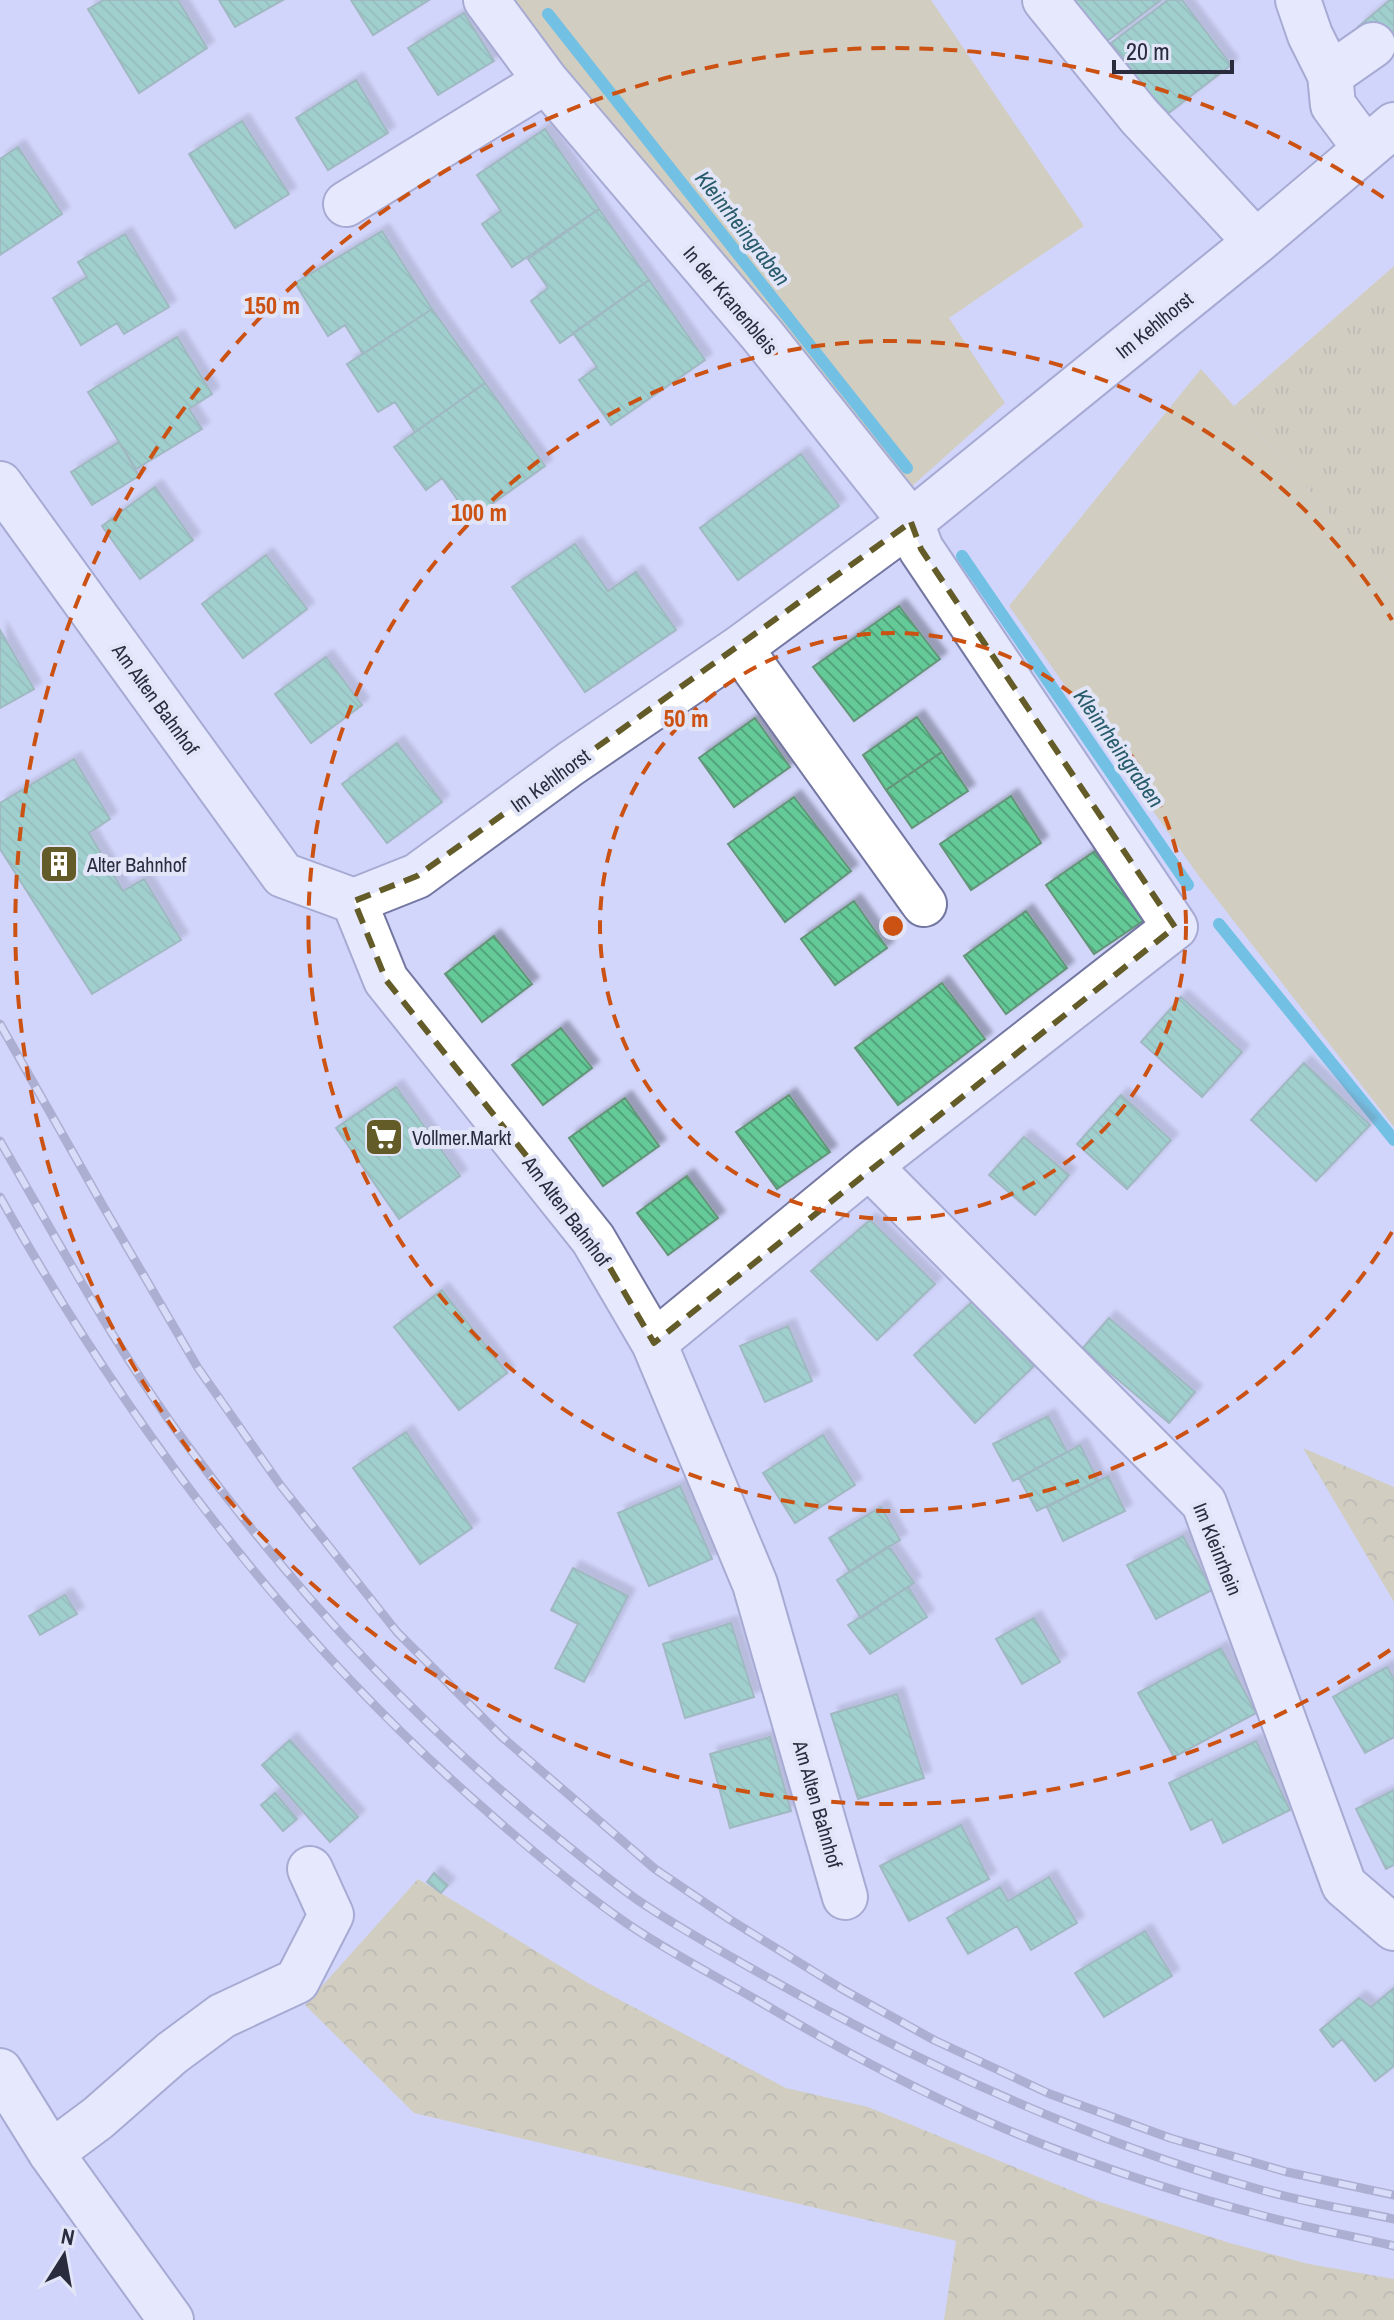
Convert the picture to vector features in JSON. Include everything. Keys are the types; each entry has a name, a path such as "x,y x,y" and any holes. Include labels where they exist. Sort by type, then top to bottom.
{"street":[{"name":"In der Kranenbleis","path":"486,0 546,81 762,335 911,522"},
{"path":"1045,0 1139,116 1256,242"},
{"path":"1298,0 1310,35 1330,75 1333,105 1380,136"},
{"path":"1330,75 1373,45"},
{"path":"346,204 546,81"},
{"name":"Im Kehlhorst","path":"354,901 417,876 570,764 740,648 911,522 1256,242 1380,136"},
{"name":"Am Alten Bahnhof","path":"0,484 283,875 354,901 386,980 593,1239 654,1343 755,1584 845,1897"},
{"path":"654,1343 869,1166 1175,927 921,549 911,522"},
{"path":"740,648 924,904"},
{"name":"Im Kleinrhein","path":"869,1166 1204,1503 1344,1885 1394,1928"},
{"path":"51,2153 222,2016 297,1981 331,1915 310,1869"},
{"path":"0,2071 51,2153 171,2320"}],"highlighted area":[{"path":"911,522 921,549 1175,927 654,1343 593,1239 386,980 354,901 417,876"}],"green space":[{"path":"508,0 931,0 1084,226 949,318 1005,403 901,496"},
{"path":"1394,266 1394,586 1234,406"},
{"path":"1201,369 1394,586 1394,1127 1198,875 1009,606"},
{"path":"1303,1448 1394,1487 1394,1602"},
{"path":"418,1879 588,1983 786,2088 868,2107 1097,2201 1230,2243 1309,2264 1394,2279 1394,2320 944,2320 956,2241 414,2113 305,2005"}],"building":[{"path":"104,0 178,0 207,48 139,93 88,9"},
{"path":"219,0 283,0 235,27"},
{"path":"351,0 429,0 373,35"},
{"path":"1062,0 1161,0 1099,47"},
{"path":"1168,0 1182,0 1231,65 1166,115 1111,43"},
{"path":"1390,0 1394,0 1394,54 1386,61 1358,27"},
{"path":"464,13 494,61 438,95 408,48"},
{"path":"356,80 388,133 328,170 296,118"},
{"path":"242,121 289,194 235,228 189,154"},
{"path":"545,129 599,209 512,267 482,224 501,211 477,175"},
{"path":"18,147 62,214 0,255 0,159"},
{"path":"599,209 649,280 560,343 531,301 548,288 528,259"},
{"path":"382,231 432,309 363,354 345,325 328,336 295,283"},
{"path":"125,234 169,307 124,334 117,323 81,345 53,298 87,277 78,262"},
{"path":"649,280 705,360 611,425 579,380 597,367 573,333"},
{"path":"432,309 485,383 415,432 395,402 378,412 347,364"},
{"path":"177,337 212,394 189,409 202,429 136,469 88,392"},
{"path":"485,383 545,466 471,519 442,478 426,490 394,447"},
{"path":"119,442 139,476 92,505 71,472"},
{"path":"801,454 839,506 738,580 700,528"},
{"path":"155,487 193,540 140,579 102,526"},
{"path":"575,544 608,591 636,572 676,630 585,692 512,587"},
{"path":"266,555 307,609 243,658 202,604"},
{"path":"899,606 940,659 854,721 813,667"},
{"path":"0,630 34,689 0,708"},
{"path":"326,657 362,705 311,743 275,694"},
{"path":"917,717 942,752 886,790 863,755"},
{"path":"755,718 790,767 734,807 699,758"},
{"path":"397,743 442,802 387,843 342,784"},
{"path":"942,752 968,791 912,828 886,790"},
{"name":"Alter Bahnhof","path":"74,759 110,819 89,833 123,891 144,879 181,940 92,994 0,849 0,803"},
{"path":"1011,796 1041,843 971,890 940,844"},
{"path":"794,797 851,871 785,922 728,844"},
{"path":"1095,851 1143,921 1094,954 1046,885"},
{"path":"854,901 887,948 835,985 801,939"},
{"path":"1026,911 1067,968 1006,1014 964,956"},
{"path":"494,936 532,984 482,1022 445,974"},
{"path":"942,983 985,1039 898,1105 855,1048"},
{"path":"1181,997 1242,1052 1202,1097 1141,1042"},
{"path":"561,1028 592,1068 543,1105 512,1065"},
{"path":"1304,1063 1370,1125 1316,1181 1251,1120"},
{"path":"396,1087 460,1176 399,1219 336,1128"},
{"path":"789,1095 830,1152 777,1189 736,1132"},
{"path":"1121,1095 1171,1140 1127,1189 1077,1144"},
{"path":"625,1098 659,1146 603,1186 569,1138"},
{"path":"1024,1137 1069,1175 1035,1215 989,1175"},
{"path":"687,1176 718,1218 668,1255 637,1213"},
{"path":"870,1220 935,1284 877,1340 811,1271"},
{"path":"442,1290 507,1373 459,1410 394,1327"},
{"path":"972,1302 1034,1366 975,1423 914,1355"},
{"path":"1109,1318 1195,1392 1169,1423 1082,1349"},
{"path":"788,1326 812,1381 765,1402 740,1346"},
{"path":"1048,1416 1067,1452 1013,1481 993,1444"},
{"path":"406,1432 472,1528 420,1564 353,1468"},
{"path":"823,1435 855,1485 795,1523 763,1473"},
{"path":"1080,1445 1098,1481 1037,1511 1019,1478"},
{"path":"1108,1476 1125,1511 1063,1541 1047,1507"},
{"path":"680,1486 712,1559 649,1586 618,1513"},
{"path":"881,1507 900,1540 850,1572 829,1538"},
{"path":"1183,1536 1212,1590 1156,1619 1127,1565"},
{"path":"889,1546 914,1583 861,1618 837,1580"},
{"path":"573,1568 628,1596 584,1682 555,1668 578,1624 551,1610"},
{"path":"908,1587 927,1617 870,1654 848,1625"},
{"path":"65,1595 77,1614 40,1635 29,1616"},
{"path":"1034,1618 1060,1662 1022,1684 996,1639"},
{"path":"731,1623 754,1697 685,1718 663,1644"},
{"path":"1221,1648 1256,1713 1174,1757 1138,1693"},
{"path":"1387,1667 1394,1679 1394,1737 1365,1753 1333,1697"},
{"path":"897,1694 924,1778 858,1799 831,1714"},
{"path":"770,1737 791,1811 730,1828 710,1754"},
{"path":"290,1740 358,1817 330,1842 262,1765"},
{"path":"1256,1741 1290,1810 1223,1843 1212,1819 1191,1830 1169,1783"},
{"path":"1394,1790 1394,1865 1386,1869 1356,1809"},
{"path":"275,1793 297,1819 283,1831 261,1805"},
{"path":"961,1825 989,1879 909,1921 880,1866"},
{"path":"434,1873 448,1885 441,1893 427,1882"},
{"path":"1049,1877 1077,1923 1031,1950 1017,1926 968,1954 947,1918 1000,1887 1008,1901"},
{"path":"1145,1931 1172,1976 1104,2017 1075,1973"},
{"path":"1394,1988 1394,2066 1375,2081 1342,2039 1333,2047 1320,2030 1359,1998 1371,2007"}],"waterway":[{"name":"Kleinrheingraben","path":"548,14 907,468"},
{"name":"Kleinrheingraben","path":"962,556 1188,885"},
{"name":"Kleinrheingraben","path":"1219,924 1394,1140"}],"railway":[{"path":"0,1024 198,1368 281,1486 397,1632 502,1737 655,1869 842,1989 934,2040 1050,2094 1170,2138 1287,2172 1394,2195"},
{"path":"0,1141 133,1366 182,1438 266,1547 357,1650 454,1748 612,1881 692,1934 829,2012 946,2070 1066,2123 1188,2168 1251,2187 1394,2219"},
{"path":"0,1197 49,1282 156,1444 276,1597 409,1740 498,1821 585,1893 656,1942 798,2024 909,2084 985,2120 1063,2152 1181,2192 1270,2218 1394,2246"}],"place":[{"name":"Alter Bahnhof","path":"59,864"},
{"name":"Vollmer.Markt","path":"384,1137"}]}
